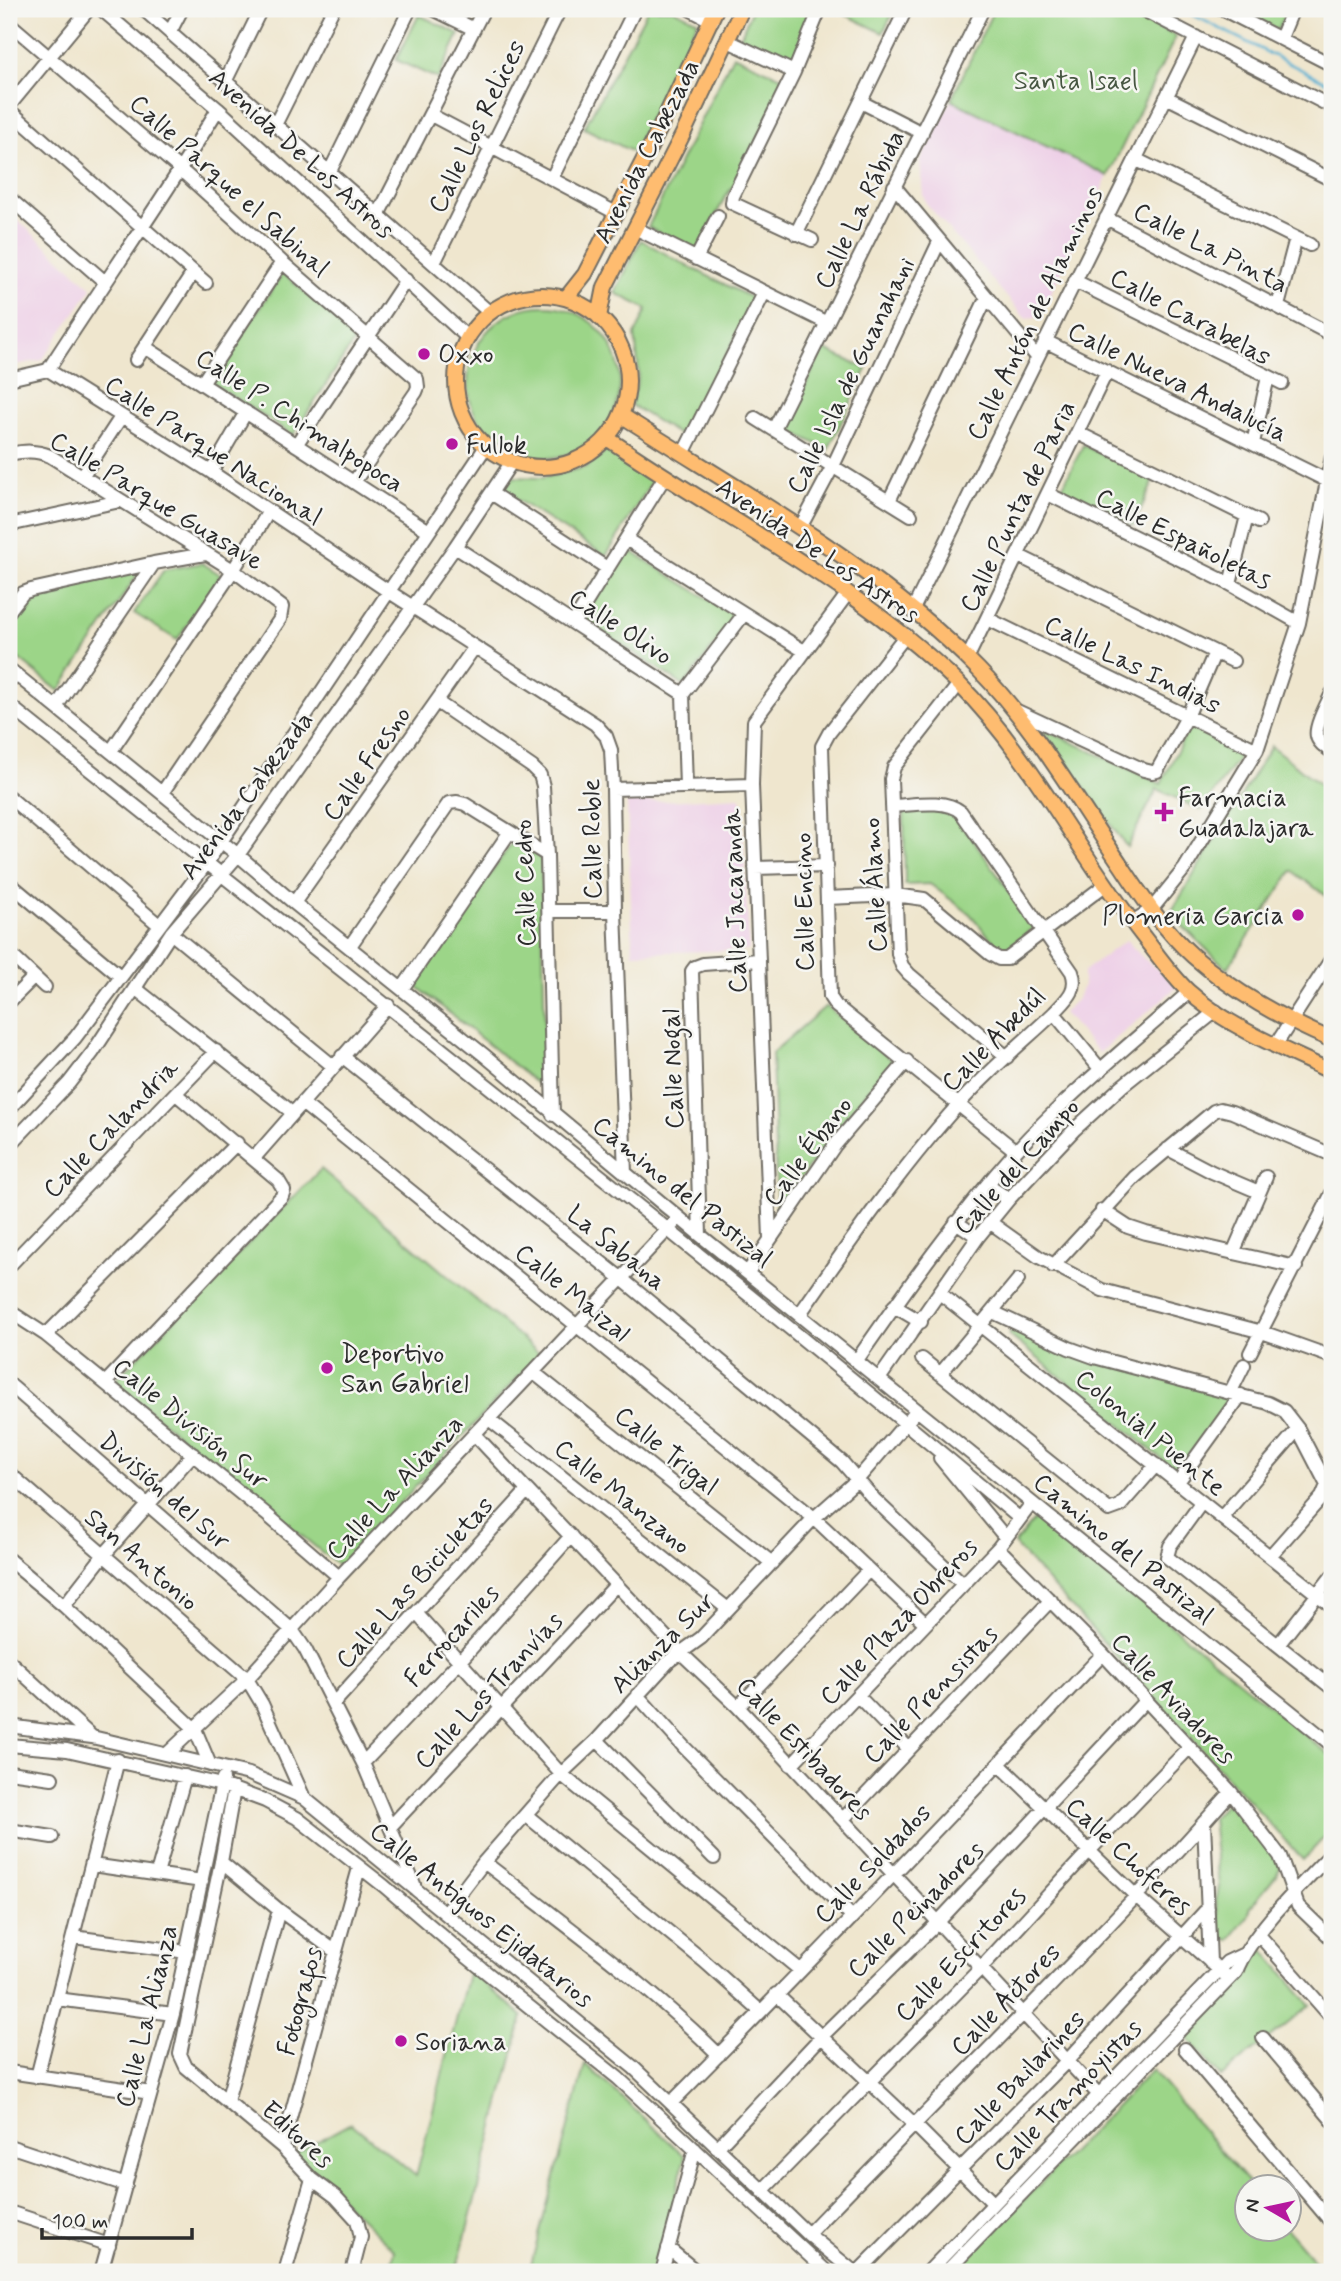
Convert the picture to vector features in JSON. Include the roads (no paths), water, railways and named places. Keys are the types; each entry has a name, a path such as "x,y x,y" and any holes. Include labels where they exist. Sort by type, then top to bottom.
{"main road":[{"name":"Avenida Cabezada","path":"599,317 603,290 742,9"},
{"name":"Avenida Cabezada","path":"566,298 585,274 714,15"},
{"path":"526,296 566,298 599,317 616,337 626,362 628,388 621,415 607,438 587,455 563,466 537,468 511,463 485,448 467,426 457,398 456,367 467,337 489,312 526,296"},
{"name":"Avenida De Los Astros","path":"621,415 863,569 913,609 967,659 1014,709 1151,910 1191,955 1248,999 1289,1022 1332,1040"},
{"name":"Avenida De Los Astros","path":"607,438 664,478 848,593 906,635 959,684 992,720 1027,767 1105,885 1189,992 1275,1046 1332,1072"},
{"path":"874,611 888,588"}],"street":[{"path":"89,9 9,108 206,283"},
{"name":"Avenida De Los Astros","path":"102,9 218,109 467,337"},
{"name":"Avenida De Los Astros","path":"144,9 276,122 489,312"},
{"path":"170,32 182,9"},
{"path":"226,80 261,9"},
{"path":"276,122 333,9"},
{"path":"330,171 410,9"},
{"path":"433,9 474,29"},
{"path":"378,215 484,9"},
{"name":"Calle Los Relices","path":"434,263 560,9"},
{"path":"552,178 635,9"},
{"path":"689,9 714,15"},
{"path":"812,240 733,203 733,196 794,72 820,9"},
{"path":"796,234 906,9"},
{"name":"Calle La Rábida","path":"774,429 984,9"},
{"path":"1141,9 1332,107"},
{"path":"1223,9 1332,65"},
{"path":"1281,38 1293,9"},
{"name":"Calle Parque el Sabinal","path":"9,23 181,170 415,378 418,384 416,392 354,482"},
{"name":"Calle Antón de Alaminos","path":"913,609 1196,37"},
{"path":"728,41 794,72"},
{"path":"1166,97 1332,180"},
{"path":"861,102 922,133"},
{"path":"9,379 48,370 143,229 218,109"},
{"path":"431,116 616,213"},
{"path":"1135,159 1310,245"},
{"name":"Calle Nueva Andalucía","path":"894,186 1037,357"},
{"path":"9,198 105,282"},
{"path":"696,259 718,216"},
{"name":"Calle La Pinta","path":"1106,218 1332,335"},
{"path":"635,228 827,323"},
{"path":"1278,306 1296,239"},
{"name":"Calle Isla de Guanahani","path":"800,528 833,466 939,242"},
{"path":"202,383 282,262"},
{"path":"136,360 193,273"},
{"path":"296,444 406,279"},
{"name":"Calle Carabelas","path":"1075,281 1268,377 1252,443"},
{"path":"682,454 764,293"},
{"path":"889,501 986,299"},
{"name":"Calle Nueva Andalucía","path":"1045,341 1328,481"},
{"name":"Calle P. Chimalpopoca","path":"145,347 429,531"},
{"name":"Calle Parque Nacional","path":"48,370 211,472 412,607"},
{"name":"Calle Punta de Paria","path":"967,659 1107,371"},
{"path":"1268,377 1282,383"},
{"path":"211,472 246,412"},
{"path":"83,475 121,417"},
{"path":"755,418 911,515"},
{"path":"1078,432 1253,519 1230,584"},
{"name":"Avenida Cabezada","path":"9,1109 75,1038 222,842 485,448"},
{"name":"Calle Parque Guasave","path":"9,454 39,452 83,475 120,501 233,570 282,607 280,619 162,793"},
{"path":"1132,922 1151,910 1194,855 1257,750 1299,623 1332,456"},
{"name":"Avenida Cabezada","path":"9,1146 69,1083 171,933 238,855 511,463"},
{"path":"574,622 664,478"},
{"path":"491,492 607,568"},
{"name":"Calle Españoletas","path":"1048,494 1230,584 1299,623"},
{"path":"9,525 120,501"},
{"path":"111,751 233,570 269,511"},
{"path":"626,539 804,651"},
{"name":"Calle Olivo","path":"455,547 683,694 686,787"},
{"path":"9,611 23,593 31,590 154,562 205,554"},
{"path":"1019,556 1233,661"},
{"path":"56,707 154,562"},
{"name":"Calle Jacaranda","path":"770,1238 752,785 754,721 848,593"},
{"name":"Calle Roble","path":"412,607 595,724 606,736 611,750 613,789 625,1173"},
{"path":"683,694 744,614"},
{"name":"Calle Las Indias","path":"988,619 1257,750"},
{"name":"Calle Encino","path":"906,635 829,733 822,746 830,996 836,1006 1016,1151"},
{"name":"Calle Fresno","path":"294,903 474,648"},
{"path":"1014,709 1152,772 1161,766 1215,652"},
{"name":"Camino del Pastizal","path":"9,669 484,1055 700,1235 1332,1745"},
{"name":"Calle Álamo","path":"959,684 894,768 891,779 898,954 902,966 1007,1057"},
{"path":"1332,693 1317,728 1317,736 1332,752"},
{"name":"Calle Cedro","path":"437,702 540,775 547,855 553,1115"},
{"name":"Camino del Pastizal","path":"9,705 219,875 388,1005 668,1228 1019,1518"},
{"path":"264,778 283,790"},
{"path":"613,789 752,785"},
{"path":"9,797 159,925"},
{"path":"350,946 449,803 465,804 547,855"},
{"name":"Calle Abedúl","path":"799,1315 899,1176 959,1103 1054,1013 1073,991 1075,978 961,812 954,806 943,804 892,806"},
{"path":"402,989 509,833"},
{"path":"755,868 827,866"},
{"path":"9,883 120,976"},
{"path":"827,898 895,895 924,899 990,954 999,959 1007,959 1105,885"},
{"path":"549,911 615,911"},
{"name":"La Sabana","path":"171,933 622,1279 842,1462 874,1499 962,1584"},
{"path":"9,953 46,987"},
{"path":"1275,1046 1332,958"},
{"name":"Calle Nogal","path":"700,1235 692,971 703,964 759,960"},
{"path":"9,1002 34,976"},
{"name":"Calle Maizal","path":"135,988 216,1051 298,1108 577,1325 814,1518 925,1623"},
{"name":"Calle del Campo","path":"857,1360 956,1222 1016,1151 1048,1118 1189,992"},
{"path":"254,1158 388,1005"},
{"name":"Calle del Campo","path":"879,1378 941,1294 978,1237 1009,1199 1103,1103 1216,1011"},
{"path":"1054,1013 1101,1070"},
{"name":"Calle Calandria","path":"9,1266 216,1051"},
{"name":"Calle Ébano","path":"748,1272 835,1145 907,1061"},
{"path":"105,1383 282,1196 282,1185 254,1158 176,1094"},
{"path":"1053,1266 1102,1210 1214,1111 1225,1109 1332,1155"},
{"path":"46,1335 237,1143"},
{"path":"1168,1149 1259,1192"},
{"path":"1233,1253 1266,1177"},
{"path":"988,1185 1009,1199"},
{"path":"1178,1482 1236,1393 1247,1359 1332,1193"},
{"path":"1102,1210 1128,1227 1146,1233 1296,1267"},
{"name":"Calle La Alianza","path":"167,1754 247,1679 339,1577 679,1217"},
{"path":"956,1222 978,1237"},
{"path":"991,1223 1053,1266 1102,1290 1262,1332 1332,1355"},
{"path":"941,1373 1018,1280"},
{"name":"Colonial Puente","path":"941,1294 1332,1606"},
{"path":"894,1306 921,1322"},
{"path":"993,1312 1081,1352 1236,1393 1284,1411 1298,1429 1325,1478 1326,1491 1270,1556"},
{"name":"Calle División Sur","path":"12,1318 46,1335 339,1577"},
{"path":"922,1359 1109,1510 1120,1506 1156,1465"},
{"name":"Calle Trigal","path":"533,1372 772,1563"},
{"name":"División del Sur","path":"9,1384 292,1630 334,1703 363,1763 415,1886"},
{"name":"Alianza Sur","path":"445,1913 484,1861 561,1774 597,1740 669,1661 701,1637 814,1518 858,1480 917,1410"},
{"name":"Calle Manzano","path":"489,1419 728,1609"},
{"path":"1222,1517 1298,1429"},
{"name":"Calle Estibadores","path":"475,1435 680,1652 738,1707 1099,2095"},
{"path":"940,1451 939,1456 943,1463 1005,1536"},
{"path":"64,1606 103,1556 193,1454"},
{"name":"San Antonio","path":"9,1473 247,1679 262,1704 304,1798"},
{"name":"Calle Las Bicicletas","path":"334,1703 527,1491"},
{"path":"1202,1502 1167,1552 1167,1557 1332,1688"},
{"name":"Calle Plaza Obreros","path":"791,1765 998,1548 1032,1503"},
{"name":"Ferrocariles","path":"363,1763 460,1661 571,1536"},
{"name":"Calle Aviadores","path":"998,1548 1103,1654 1231,1792 1280,1856 1293,1895"},
{"path":"9,1560 64,1606 195,1729 210,1765"},
{"path":"738,1707 869,1570"},
{"path":"1278,1645 1332,1576"},
{"name":"Calle Los Tranvías","path":"391,1826 616,1585"},
{"name":"Calle Prensistas","path":"843,1819 1051,1601"},
{"path":"417,1614 561,1774 800,1970"},
{"name":"Calle Soldados","path":"672,2102 894,1877 1103,1654"},
{"path":"9,1661 92,1737"},
{"path":"638,1695 684,1748 852,1917"},
{"path":"858,1696 909,1749"},
{"name":"Calle Peinadores","path":"717,2148 822,2036 938,1922 1145,1701"},
{"name":"Calle Antiguos Ejidatarios","path":"9,1726 92,1737 225,1768 249,1774 304,1798 415,1886 477,1941 633,2067 808,2234 856,2272"},
{"path":"597,1740 715,1858"},
{"name":"Calle Antiguos Ejidatarios","path":"9,1745 67,1750 185,1776 228,1787 265,1801 297,1818 618,2078 695,2149 809,2266 827,2272"},
{"name":"Calle Escritores","path":"762,2191 979,1969 1189,1748"},
{"path":"37,2077 118,1760"},
{"name":"Calle Choferes","path":"999,1764 1136,1896 1220,1971"},
{"name":"Calle La Alianza","path":"101,2272 173,2014 202,1881 228,1787 225,1768"},
{"path":"9,1772 52,1778"},
{"path":"157,1874 185,1776"},
{"path":"228,1787 221,1862 336,1952"},
{"name":"Calle Actores","path":"808,2234 1023,2015 1231,1792"},
{"path":"526,1815 704,1961 760,2011"},
{"path":"1204,1822 1208,1908 1220,1971"},
{"path":"9,1830 52,1837"},
{"name":"Calle Tramoyistas","path":"946,2272 1227,1962 1242,1955 1332,1853"},
{"path":"484,1861 636,1980 679,2016 719,2055"},
{"name":"Editores","path":"221,1862 180,2054 186,2067 282,2147 312,2179 336,2197 356,2220 360,2229 359,2245 352,2272"},
{"path":"92,1865 202,1881"},
{"name":"Fotografos","path":"282,2147 359,1868"},
{"path":"1293,1895 1298,1906 1332,1939"},
{"name":"Calle Bailarines","path":"856,2272 1067,2061 1208,1908"},
{"path":"227,2101 279,1910"},
{"path":"1259,1935 1332,2018"},
{"path":"74,1937 187,1952"},
{"name":"Calle Tramoyistas","path":"928,2272 1220,1971"},
{"path":"776,1994 993,2203"},
{"path":"57,1999 173,2014"},
{"path":"1263,2038 1332,2120"},
{"path":"1185,2049 1332,2223"},
{"path":"9,2072 152,2093"},
{"path":"9,2146 126,2185"},
{"path":"662,2272 695,2149"},
{"path":"285,2272 312,2179"},
{"path":"9,2212 108,2245"},
{"path":"668,2248 696,2272"}],"waterway":[{"path":"1181,9 1332,85"}],"place":[{"name":"Oxxo","path":"424,354"},
{"name":"Fullok","path":"452,444"},
{"name":"Farmacia Guadalajara","path":"1164,812"},
{"name":"Plomeria Garcia","path":"1298,915"},
{"name":"Deportivo San Gabriel","path":"327,1368"},
{"name":"Soriana","path":"401,2041"}],"park label":[{"name":"Santa Isael","path":"1076,80"}]}
